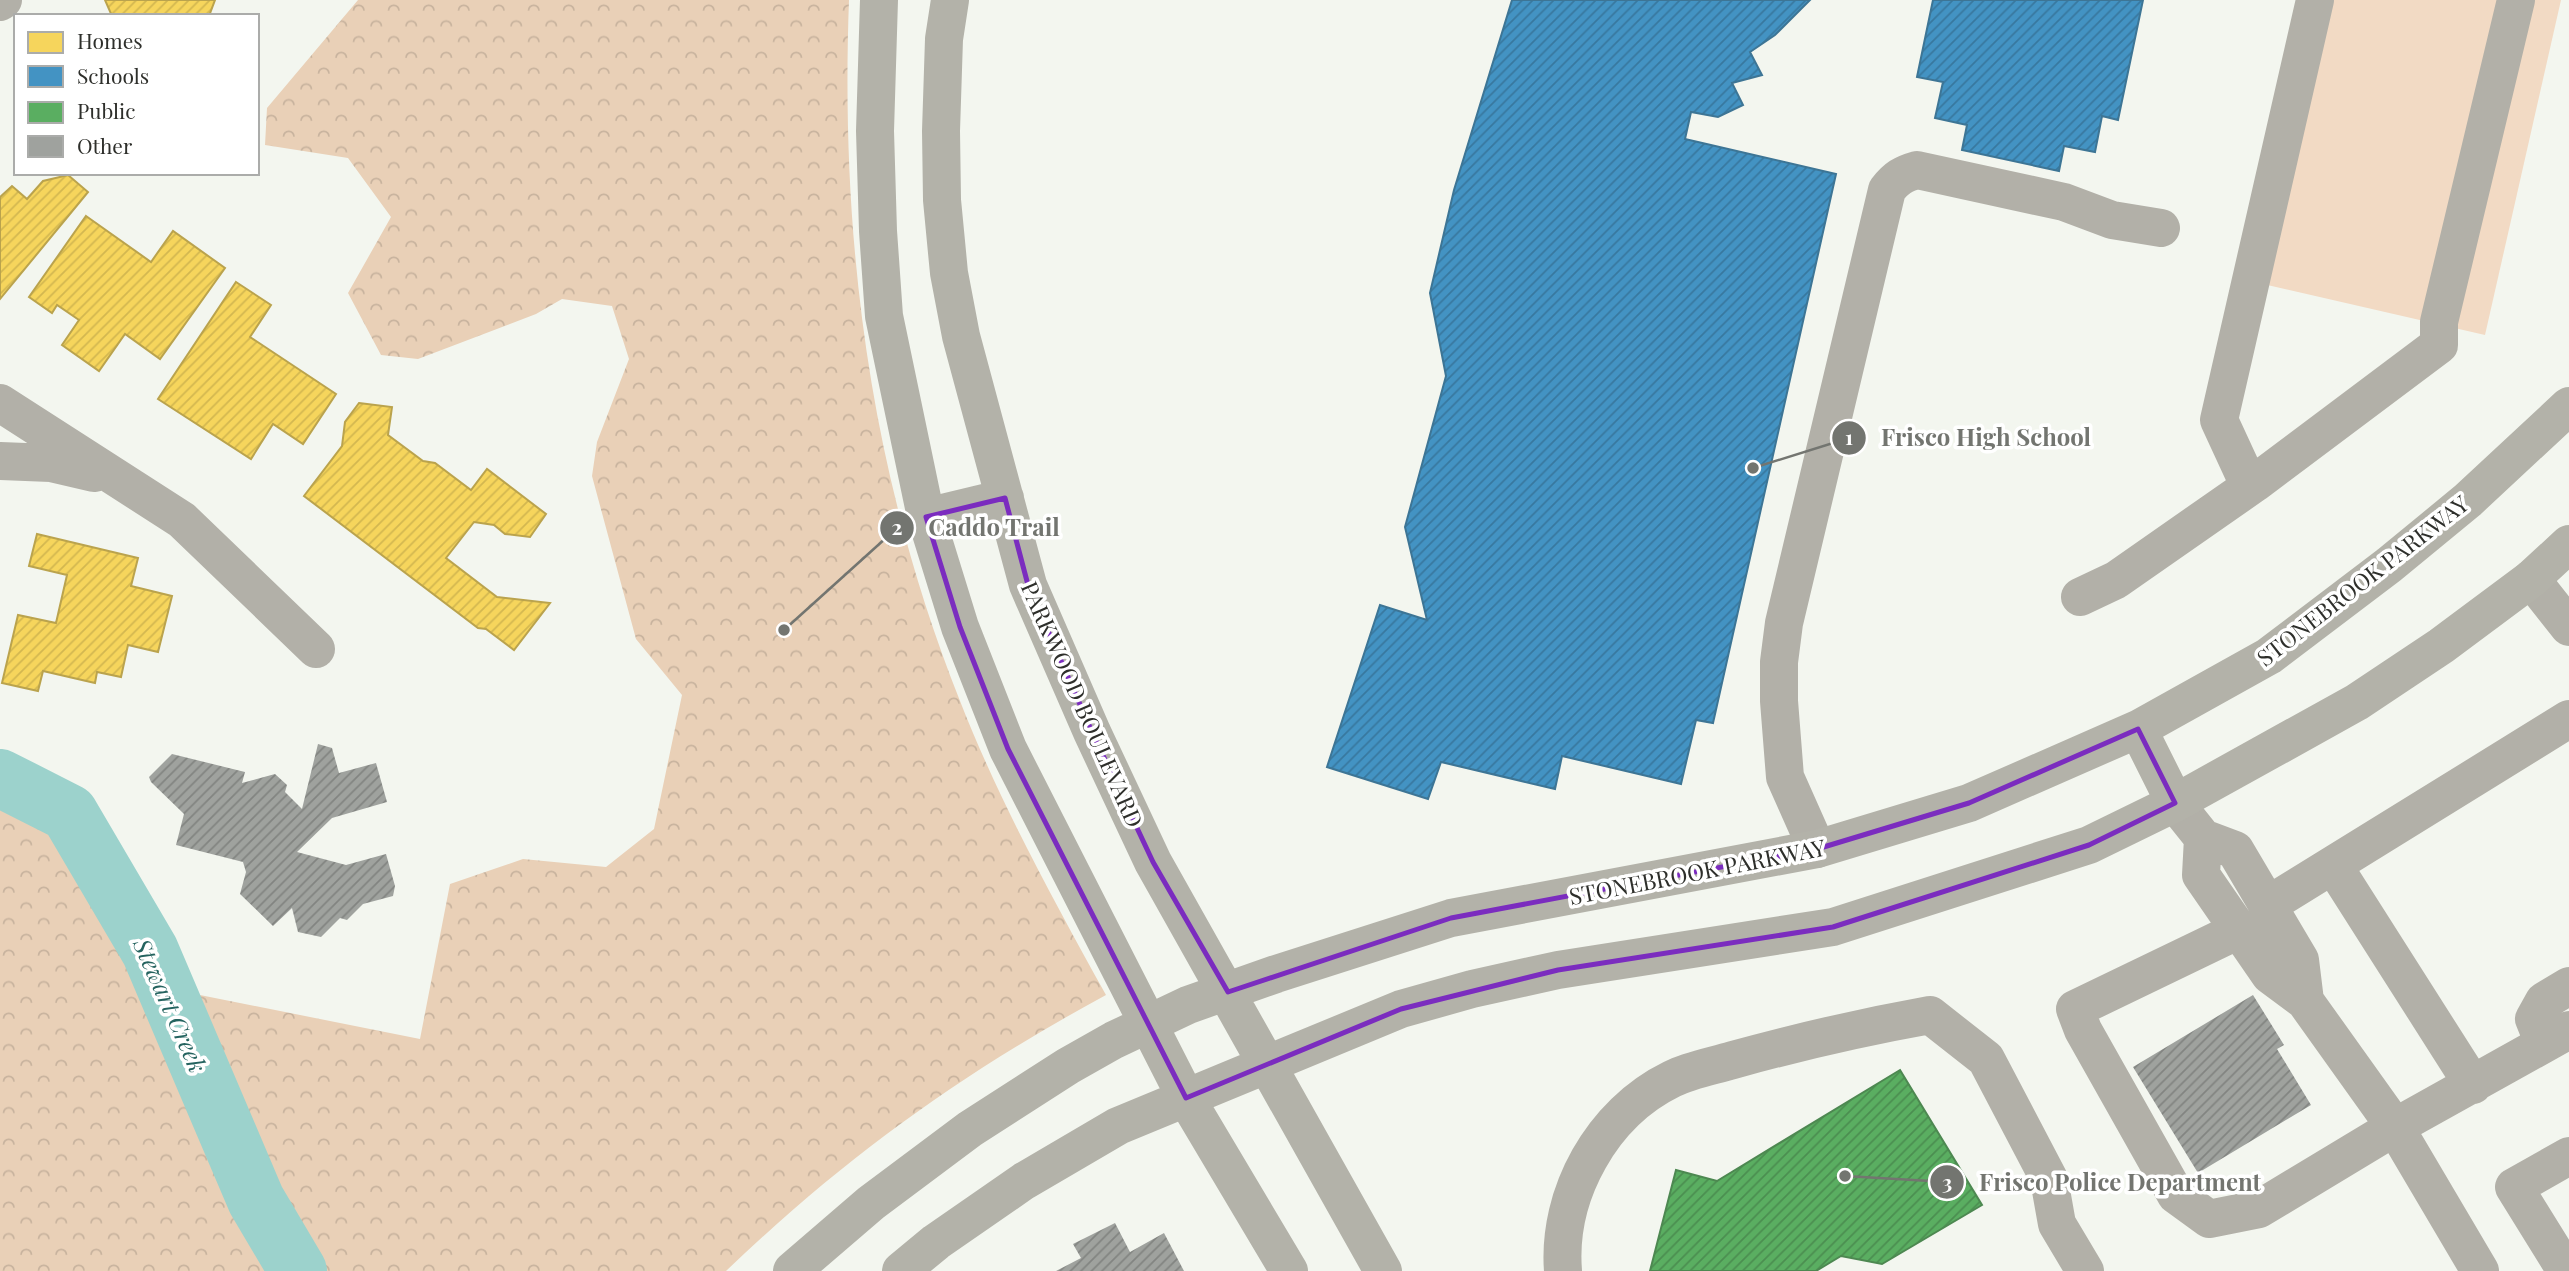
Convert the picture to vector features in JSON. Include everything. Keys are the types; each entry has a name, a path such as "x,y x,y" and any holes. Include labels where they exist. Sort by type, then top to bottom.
{"main road":[{"path":"879,0 875,142 884,316 926,517 960,627 1009,749 1186,1098 1289,1271"},
{"name":"PARKWOOD BOULEVARD","path":"950,0 944,39 941,131 942,200 949,273 961,336 1028,586 1153,862 1383,1271"},
{"name":"STONEBROOK PARKWAY","path":"792,1271 871,1202 971,1129 1068,1066 1188,1005 1451,918 1817,849 1969,803 2138,729 2269,656 2389,565 2458,508 2569,406"},
{"path":"926,517 1005,498"},
{"path":"901,1271 936,1242 1024,1181 1118,1126 1401,1009 1472,989 1558,970 1833,927 2089,845 2175,803 2357,702 2441,646 2531,579 2569,544"},
{"path":"2138,729 2175,803"}],"street":[{"path":"2255,483 2244,472 2219,420 2315,0"},
{"path":"2080,597 2116,580 2255,483 2439,345 2439,322 2516,0"},
{"path":"1817,849 1785,777 1779,662 1784,623 1887,190 1894,180 1917,170 2064,202 2112,220 2161,228"},
{"path":"0,403 156,501 195,531 316,649"},
{"path":"0,461 51,463 77,468 118,481 156,501"},
{"path":"2531,579 2569,627"},
{"path":"2268,905 2333,864 2565,731"},
{"path":"2175,803 2203,838 2235,850 2300,960 2305,1000"},
{"path":"2203,838 2201,874 2270,975 2305,1000 2395,1127 2480,1271"},
{"path":"2333,864 2473,1085"},
{"path":"2239,930 2075,1009 2083,1030 2176,1195 2209,1219 2259,1209 2395,1127 2556,1037 2533,1019 2544,1001 2569,986"},
{"path":"1563,1271 1564,1229 1582,1172 1621,1116 1651,1091 1673,1078 1770,1050 1930,1015 1986,1059 2049,1180 2057,1224 2085,1271"},
{"path":"2566,1271 2514,1187 2569,1156"}],"highlighted area":[{"path":"1005,498 1028,585 1092,732 1153,862 1228,992 1451,918 1817,849 1969,803 2138,729 2175,803 2089,845 1833,927 1558,970 1401,1009 1186,1098 1008,749 960,627 926,517"}],"green space":[{"path":"358,0 849,0 847,90 856,269 867,356 883,444 903,530 929,616 960,701 992,776 1066,923 1106,995 1002,1055 906,1120 815,1191 726,1271 0,1271 0,761 50,772 170,989 420,1039 450,884 523,859 606,867 654,829 682,695 636,639 592,476 597,442 629,359 612,306 562,299 536,314 418,359 381,355 348,293 391,217 348,158 265,145 267,108"}],"shaded area":[{"path":"2314,0 2561,0 2485,335 2250,281"}],"building: Homes":[{"path":"105,0 215,0 210,14 111,14"},
{"path":"68,175 88,192 0,299 0,197 12,186 27,199 43,181"},
{"path":"86,216 151,262 173,231 225,268 160,359 125,334 99,371 62,345 79,320 57,305 52,313 29,297"},
{"path":"236,282 271,305 250,337 336,394 303,444 273,424 251,459 158,399"},
{"path":"359,403 392,407 388,435 423,461 435,463 471,490 487,469 546,514 530,537 505,534 494,525 474,522 446,558 497,597 550,603 514,650 486,629 478,628 304,496 342,446 345,422"},
{"path":"37,534 138,558 131,586 172,596 158,652 128,645 121,677 97,672 95,683 43,671 38,691 2,683 18,615 56,623 67,575 29,566"}],"building: Schools":[{"path":"1512,0 1810,0 1775,35 1750,52 1762,75 1732,83 1743,105 1718,117 1691,112 1685,139 1836,174 1713,723 1696,720 1681,784 1562,756 1555,789 1441,762 1428,799 1327,767 1380,605 1427,620 1405,527 1446,376 1430,293 1454,190"},
{"path":"1933,0 2143,0 2118,120 2102,116 2095,152 2064,146 2059,171 1962,150 1967,125 1935,118 1943,82 1917,77"}],"building: Public":[{"path":"1900,1070 1982,1205 1882,1264 1841,1256 1816,1271 1650,1271 1676,1170 1717,1181"}],"building: Other":[{"path":"318,744 332,748 339,773 376,763 387,802 332,818 297,852 346,865 386,854 395,886 393,896 363,904 347,920 340,918 321,937 298,932 292,908 273,926 240,894 246,872 243,862 176,845 184,814 149,777 172,754 245,772 242,783 275,774 287,785 285,792 302,809"},
{"path":"2253,995 2284,1045 2277,1049 2311,1105 2198,1173 2133,1067"},
{"path":"1115,1223 1130,1252 1164,1233 1184,1271 1056,1271 1081,1258 1073,1244"}],"waterway":[{"name":"Stewart Creek","path":"0,778 69,813 150,951 256,1200 298,1271"}],"place":[{"name":"Frisco High School","path":"1753,468"},
{"name":"Caddo Trail","path":"784,630"},
{"name":"Frisco Police Department","path":"1845,1176"}]}
